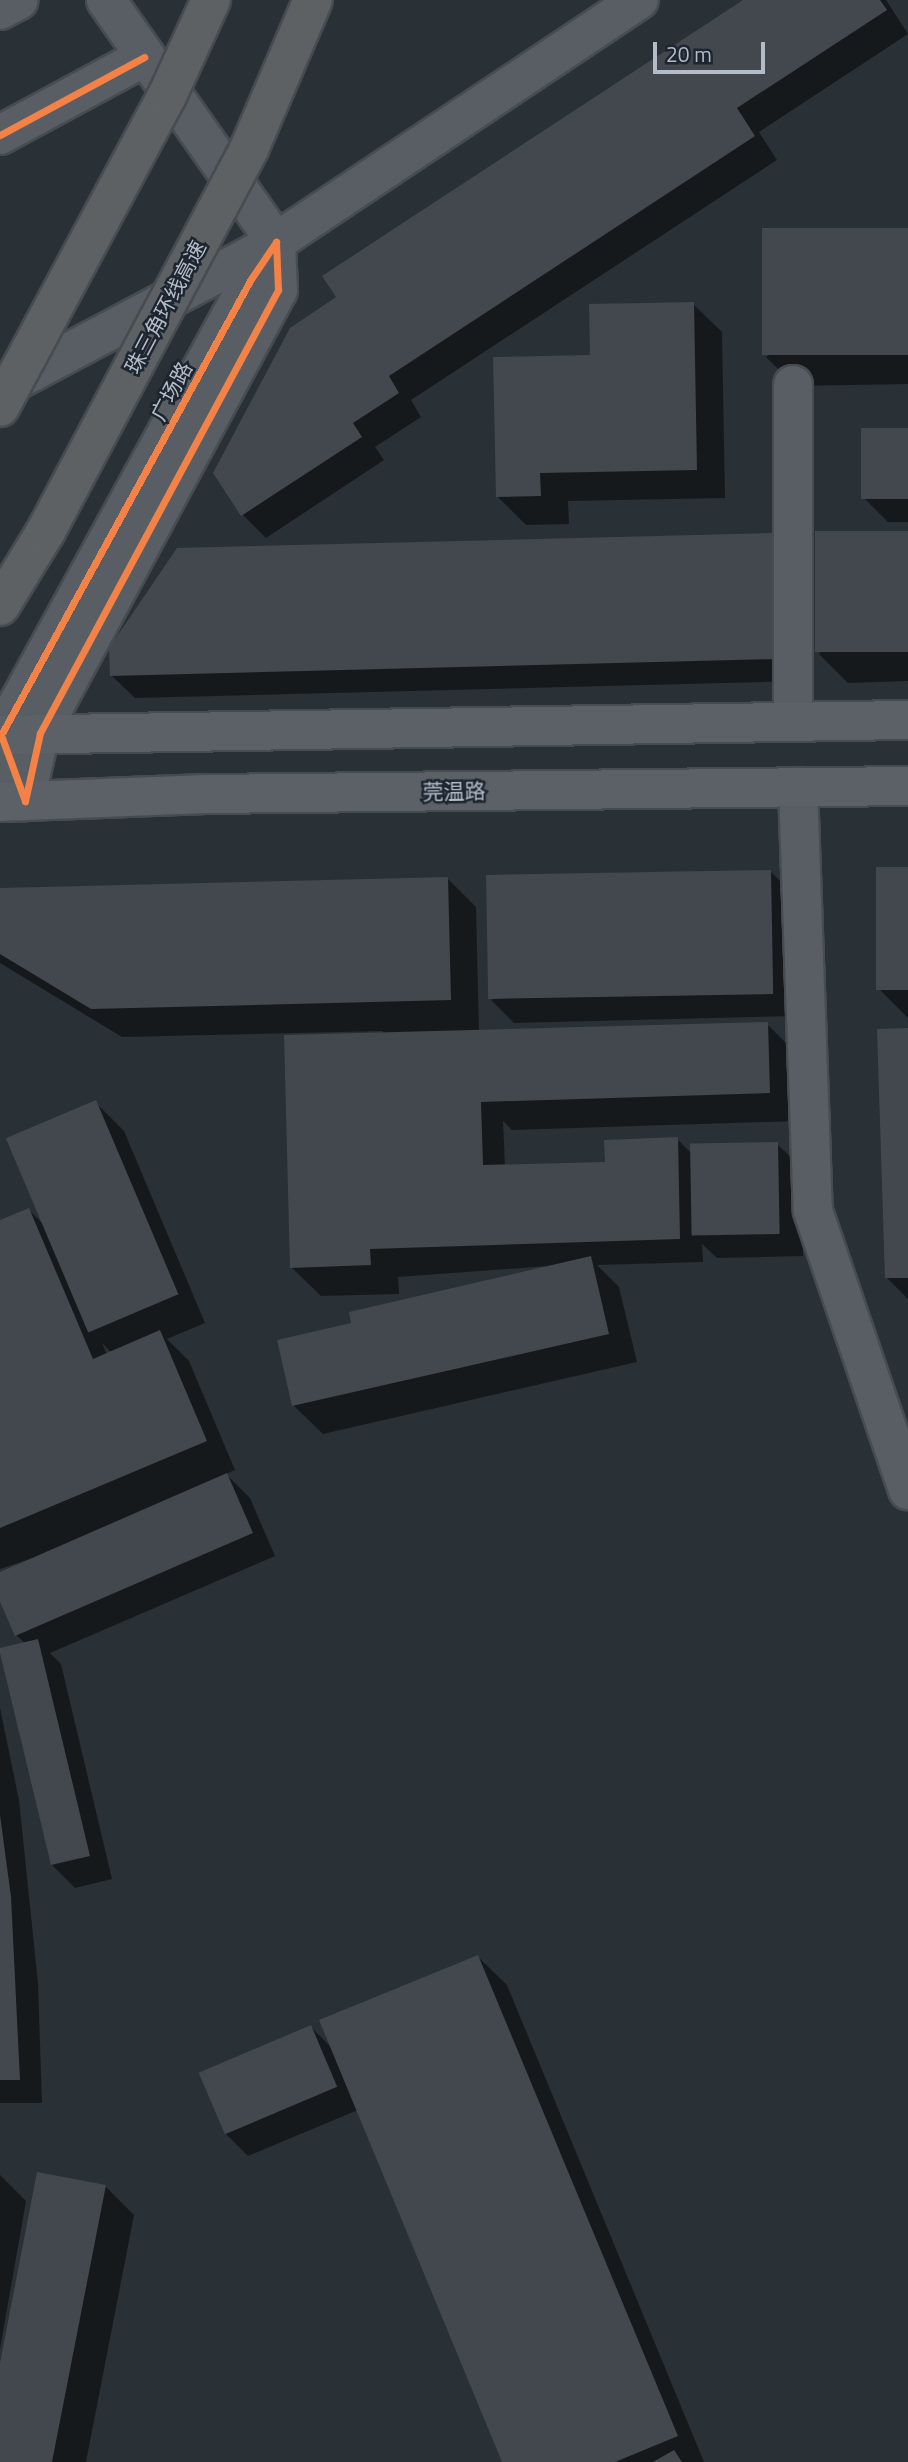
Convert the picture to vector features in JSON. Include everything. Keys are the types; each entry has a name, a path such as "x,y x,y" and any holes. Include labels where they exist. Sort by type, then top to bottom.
{"highway":[{"path":"0,407 167,96 211,0"},
{"name":"珠三角环线高速","path":"0,606 46,530 249,149 313,0"}],"main road":[{"path":"0,734 908,720"},
{"name":"莞温路","path":"13,802 206,794 908,786"}],"street":[{"path":"0,10 19,0"},
{"path":"13,802 40,733 278,290 276,243 106,0"},
{"name":"广场路","path":"0,389 276,243 639,0"},
{"path":"0,135 144,57"},
{"name":"广场路","path":"0,734 251,279 276,243"},
{"path":"793,385 793,722"},
{"path":"0,734 13,802"},
{"path":"797,787 813,1211 908,1490"}],"building":[{"path":"743,0 880,0 887,10 737,108 755,136 389,376 399,393 353,423 362,437 241,516 213,473 290,328 336,297 322,276"},
{"path":"762,228 908,228 908,355 762,355"},
{"path":"694,302 697,470 540,473 541,496 496,497 493,357 590,355 589,304"},
{"path":"861,428 908,428 908,499 861,499"},
{"path":"815,531 908,531 908,652 815,652"},
{"path":"774,533 777,659 110,676 109,648 177,548"},
{"path":"876,867 908,867 908,990 876,990"},
{"path":"771,870 773,994 488,999 486,875"},
{"path":"448,877 451,1000 91,1009 0,954 0,888"},
{"path":"768,1022 770,1093 481,1102 483,1165 605,1162 604,1140 678,1137 680,1239 370,1249 371,1265 290,1268 284,1035"},
{"path":"908,1028 908,1278 885,1278 877,1029"},
{"path":"96,1100 178,1294 88,1333 6,1138"},
{"path":"778,1142 780,1234 692,1236 690,1144"},
{"path":"29,1208 93,1359 160,1330 207,1441 0,1528 0,1220"},
{"path":"591,1256 609,1334 292,1406 277,1340 351,1323 349,1312"},
{"path":"227,1473 253,1533 15,1636 0,1602 0,1572"},
{"path":"38,1639 90,1856 51,1865 0,1653 0,1648"},
{"path":"0,1815 11,1897 20,2080 0,2080"},
{"path":"478,1955 678,2436 615,2462 502,2462 319,2020"},
{"path":"311,2025 337,2087 225,2134 199,2073"},
{"path":"37,2172 106,2185 52,2462 0,2462 0,2363"},
{"path":"674,2450 682,2462 653,2462"}],"cycle path":[{"path":"0,135 144,57"},
{"path":"276,242 278,290 40,733 25,801 1,735 251,279 276,242"}]}
